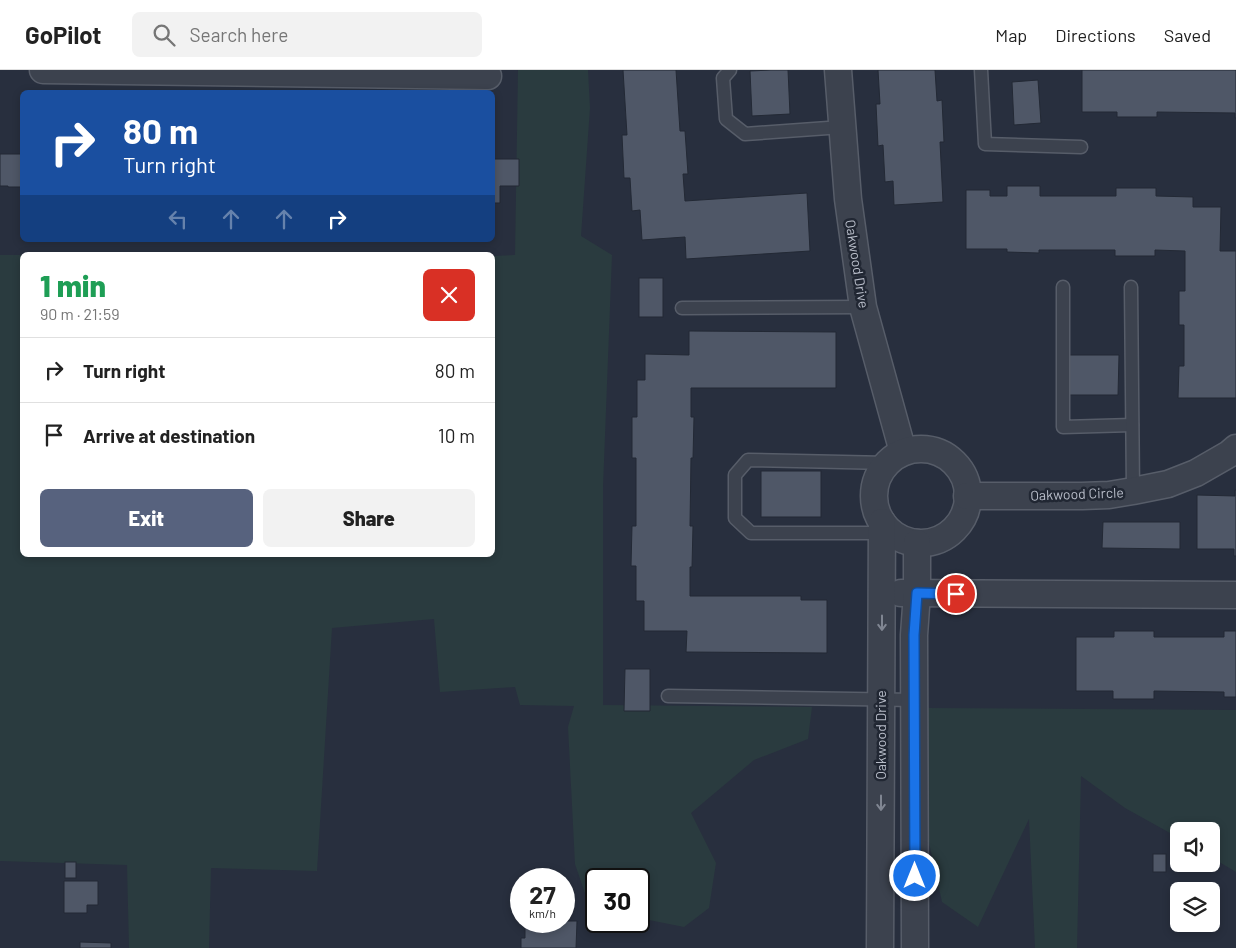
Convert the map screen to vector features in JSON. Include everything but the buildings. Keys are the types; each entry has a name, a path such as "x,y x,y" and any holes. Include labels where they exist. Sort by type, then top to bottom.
{"street":[{"path":"43,70 342,72 488,76"},
{"name":"Oakwood Drive","path":"838,70 848,199 863,307 896,458"},
{"name":"Oakwood Circle","path":"968,496 1082,496 1109,495 1133,491 1168,484 1196,473 1236,448"},
{"path":"918,449 934,451 948,458 959,469 966,482 968,496 964,513 956,526 945,536 930,542 917,543 900,538 882,527 874,502 875,487 880,473 896,458 918,449"},
{"name":"Oakwood Drive","path":"880,948 882,527"},
{"path":"915,948 914,635 917,593 917,543"},
{"path":"882,593 1236,595"}],"lane":[{"path":"730,70 723,78 726,119 744,134 842,127"},
{"path":"981,70 985,144 1081,147"},
{"path":"1063,287 1063,427 1132,425"},
{"path":"1130,287 1133,491"},
{"path":"682,308 863,307"},
{"path":"882,527 751,533 736,518 735,475 748,460 896,458"},
{"path":"668,696 914,700"}],"shaded area":[{"path":"518,70 588,70 590,108 581,236 612,255 603,487 603,705 812,707 808,739 754,760 691,813 716,863 709,908 684,927 650,920 650,868 585,868 585,893 575,864 568,727 574,706 520,705 515,687 440,692 434,619 332,628 317,871 211,868 209,948 129,948 127,865 0,861 0,255 20,255 20,557 495,557 495,256 515,255"},
{"path":"925,708 1236,710 1236,872 1220,862 1220,822 1170,822 1170,833 1125,808 1081,776 1077,948 1035,948 1029,819 978,927 942,902 925,825"}],"route":[{"path":"915,876 914,635 917,593 956,594"}]}
